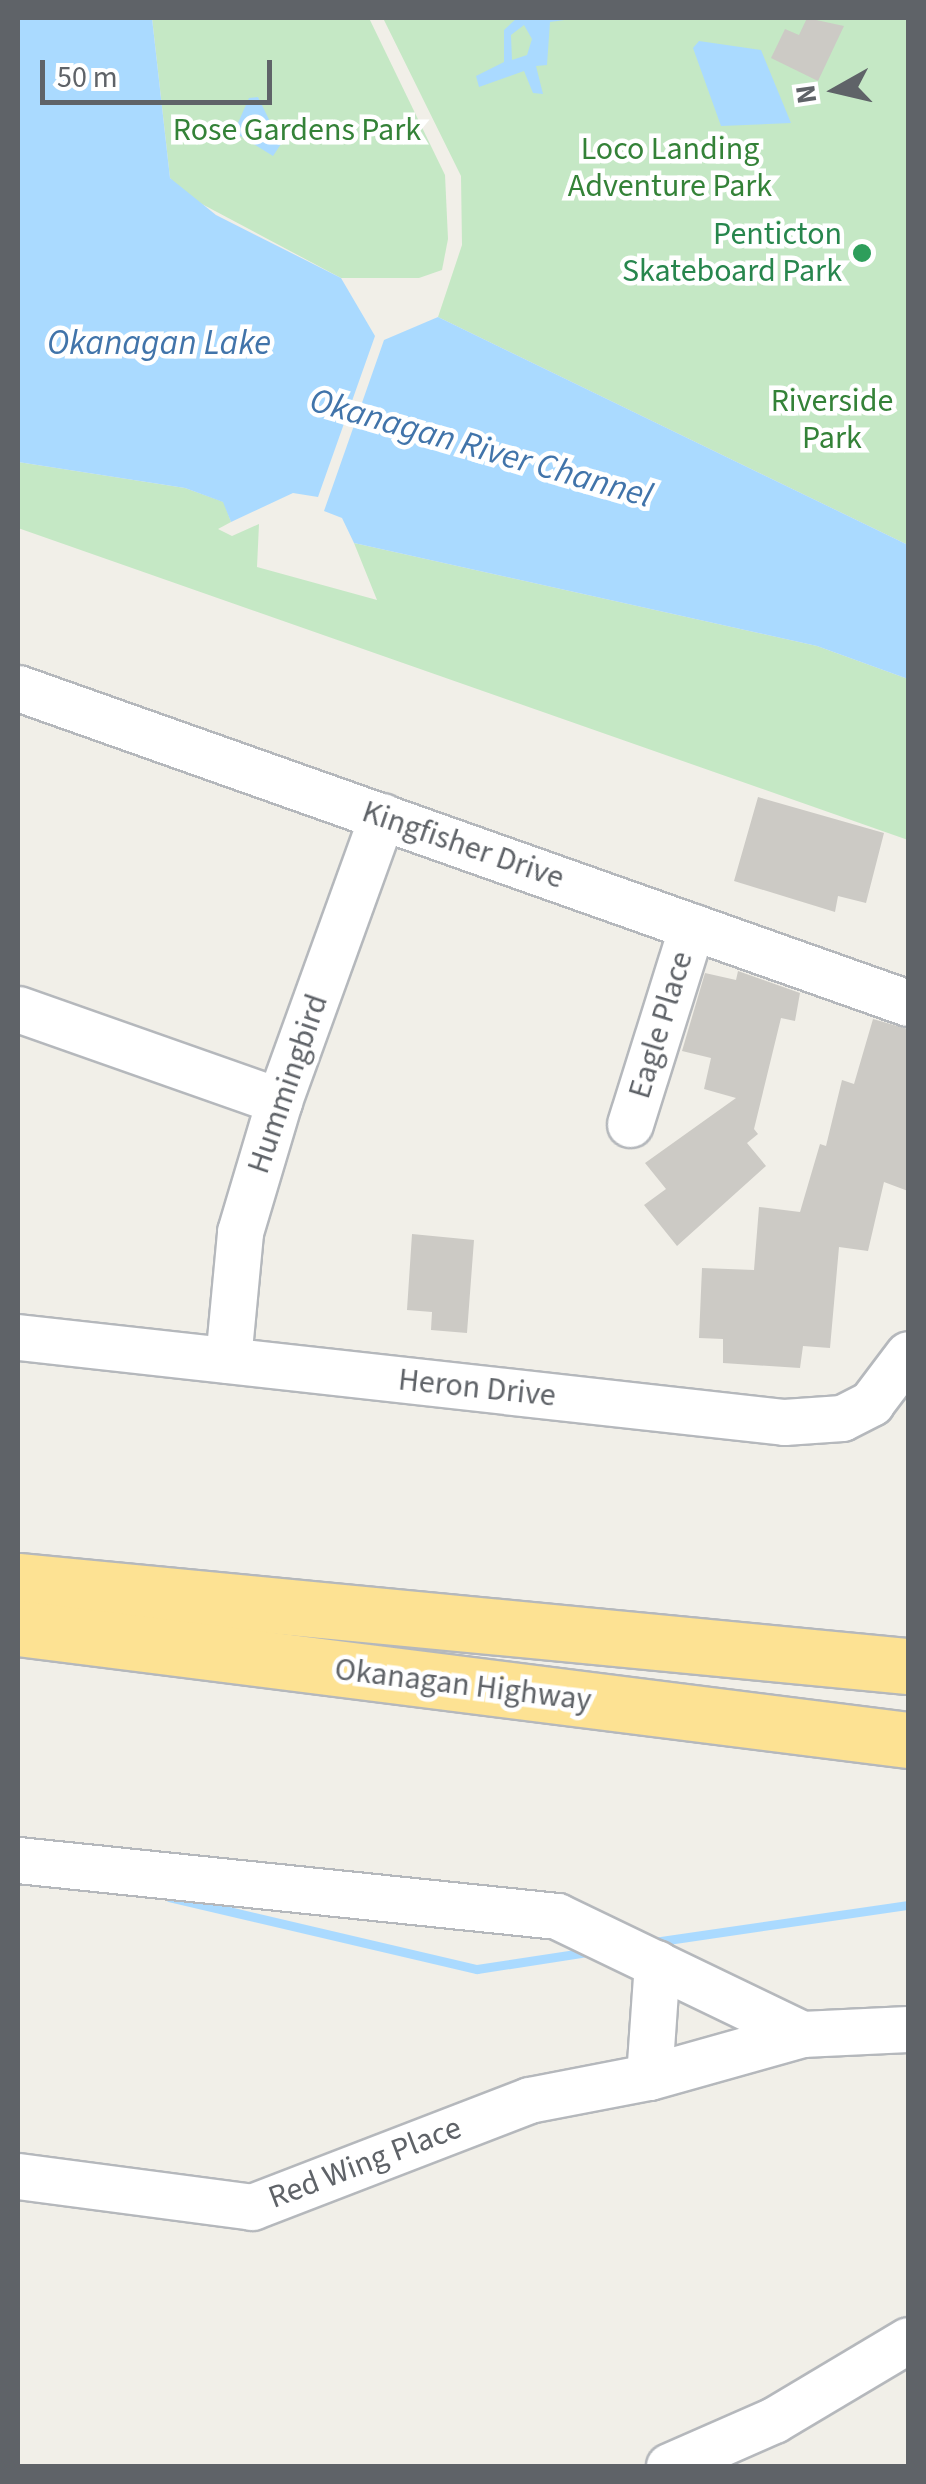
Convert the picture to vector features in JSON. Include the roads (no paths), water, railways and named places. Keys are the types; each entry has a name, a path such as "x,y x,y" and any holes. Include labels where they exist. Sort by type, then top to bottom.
{"highway":[{"name":"Okanagan Highway","path":"18,1581 901,1662"},
{"name":"Okanagan Highway","path":"18,1628 908,1740"}],"street":[{"name":"Kingfisher Drive","path":"18,688 908,1002"},
{"name":"Hummingbird","path":"228,1360 240,1232 279,1101 382,816"},
{"name":"Eagle Place","path":"630,1124 692,926"},
{"path":"18,1009 279,1101"},
{"name":"Heron Drive","path":"18,1337 784,1422 842,1418 872,1403 908,1354"},
{"path":"18,1860 558,1916 802,2034 908,2028"},
{"path":"649,2077 656,1964"},
{"name":"Red Wing Place","path":"18,2176 252,2207 529,2100 649,2077 802,2034"},
{"path":"670,2466 774,2420 908,2340"}],"water":[{"name":"Okanagan Lake","path":"18,18 152,18 170,178 216,215 341,278 375,336 318,497 293,493 231,522 223,502 185,488 18,462"},
{"path":"517,18 579,18 550,22 547,65 536,66 543,94 533,93 524,71 479,87 476,76 504,62 504,30","holes":["524,25 532,39 527,55 512,60 511,35"]},
{"path":"699,41 761,50 791,123 721,126 693,48"},
{"path":"258,97 281,144 273,156 234,132 249,98"},
{"name":"Okanagan River Channel","path":"438,317 908,545 908,679 817,646 354,543 342,518 324,511 384,340"}],"waterway":[{"path":"169,1897 477,1969 594,1951"},
{"path":"654,1942 908,1905"}],"place":[{"name":"Penticton Skateboard Park","path":"862,253"}],"park label":[{"name":"Rose Gardens Park","path":"297,130"},
{"name":"Loco Landing Adventure Park","path":"670,168"},
{"name":"Riverside Park","path":"832,420"}]}
